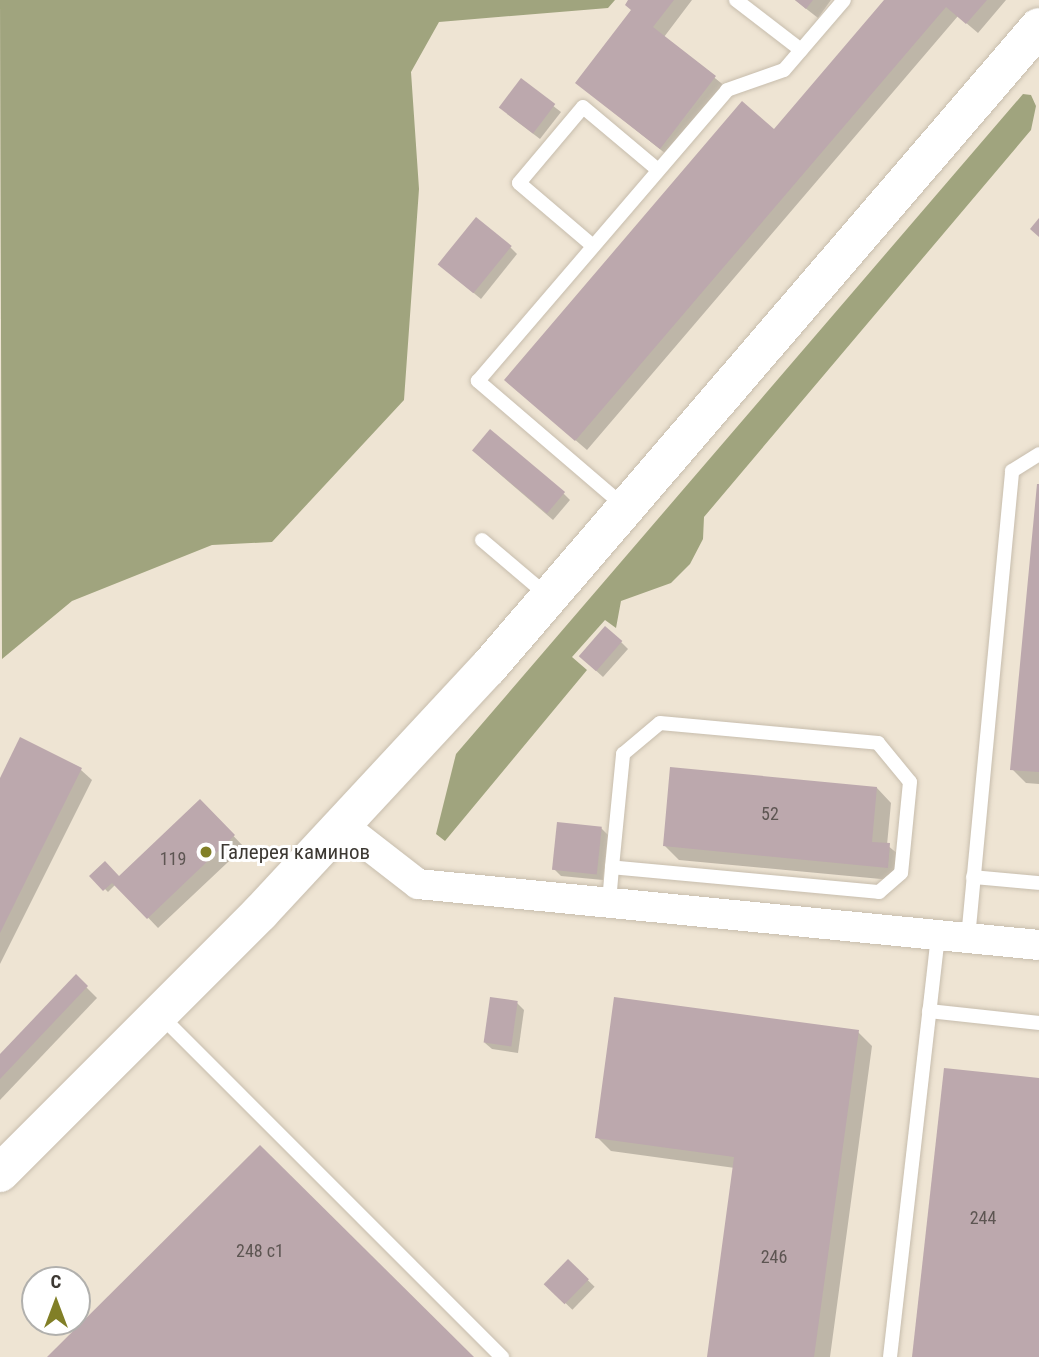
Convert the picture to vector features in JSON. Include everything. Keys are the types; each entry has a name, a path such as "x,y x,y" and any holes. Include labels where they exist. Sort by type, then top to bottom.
{"street":[{"path":"0,1173 342,825 549,597 1039,27"},
{"path":"342,825 418,884 1039,945"}],"lane":[{"path":"737,0 801,50"},
{"path":"626,508 478,381 727,90 784,70 844,0"},
{"path":"593,247 519,183 543,154 583,107 658,170"},
{"path":"968,937 1012,471 1039,454"},
{"path":"482,540 549,597"},
{"path":"609,902 612,867 623,754 660,723 878,743 910,782 901,873 879,892 612,867"},
{"path":"974,877 1039,883"},
{"path":"890,1357 938,934"},
{"path":"929,1010 1039,1023"},
{"path":"159,1014 502,1357"}],"green space":[{"path":"0,0 615,0 608,8 439,22 411,72 419,189 404,400 272,542 212,545 72,601 2,659"},
{"path":"1023,94 1031,95 1036,106 1031,130 704,517 703,539 690,564 671,583 621,601 616,628 605,620 572,657 587,670 445,841 436,834 456,754"}],"building":[{"path":"628,0 674,0 653,27 716,76 660,149 575,83 631,10 625,5"},
{"path":"795,0 813,0 806,9"},
{"path":"884,0 987,0 966,24 946,7 575,441 504,380 742,101 774,129"},
{"path":"521,78 555,104 533,133 499,108"},
{"path":"476,217 512,246 473,293 438,264"},
{"path":"1039,218 1039,237 1030,229"},
{"path":"490,429 565,492 547,513 472,450"},
{"path":"1039,484 1039,772 1010,770"},
{"path":"605,626 622,641 596,671 579,656"},
{"path":"20,737 82,768 0,933 0,778"},
{"path":"670,767 877,787 872,842 890,843 888,868 663,846"},
{"path":"200,799 235,835 147,919 112,883 103,891 89,876 105,861 119,876"},
{"path":"557,822 602,827 597,874 552,870"},
{"path":"76,974 88,986 0,1079 0,1054"},
{"path":"490,997 518,1001 511,1046 484,1043"},
{"path":"614,997 859,1030 814,1357 707,1357 734,1157 595,1138"},
{"path":"944,1068 1039,1078 1039,1357 912,1357"},
{"path":"260,1145 474,1357 47,1357 68,1336 91,1336 91,1313"},
{"path":"568,1259 589,1279 565,1304 544,1284"}],"place":[{"name":"Галерея каминов","path":"206,852"}]}
